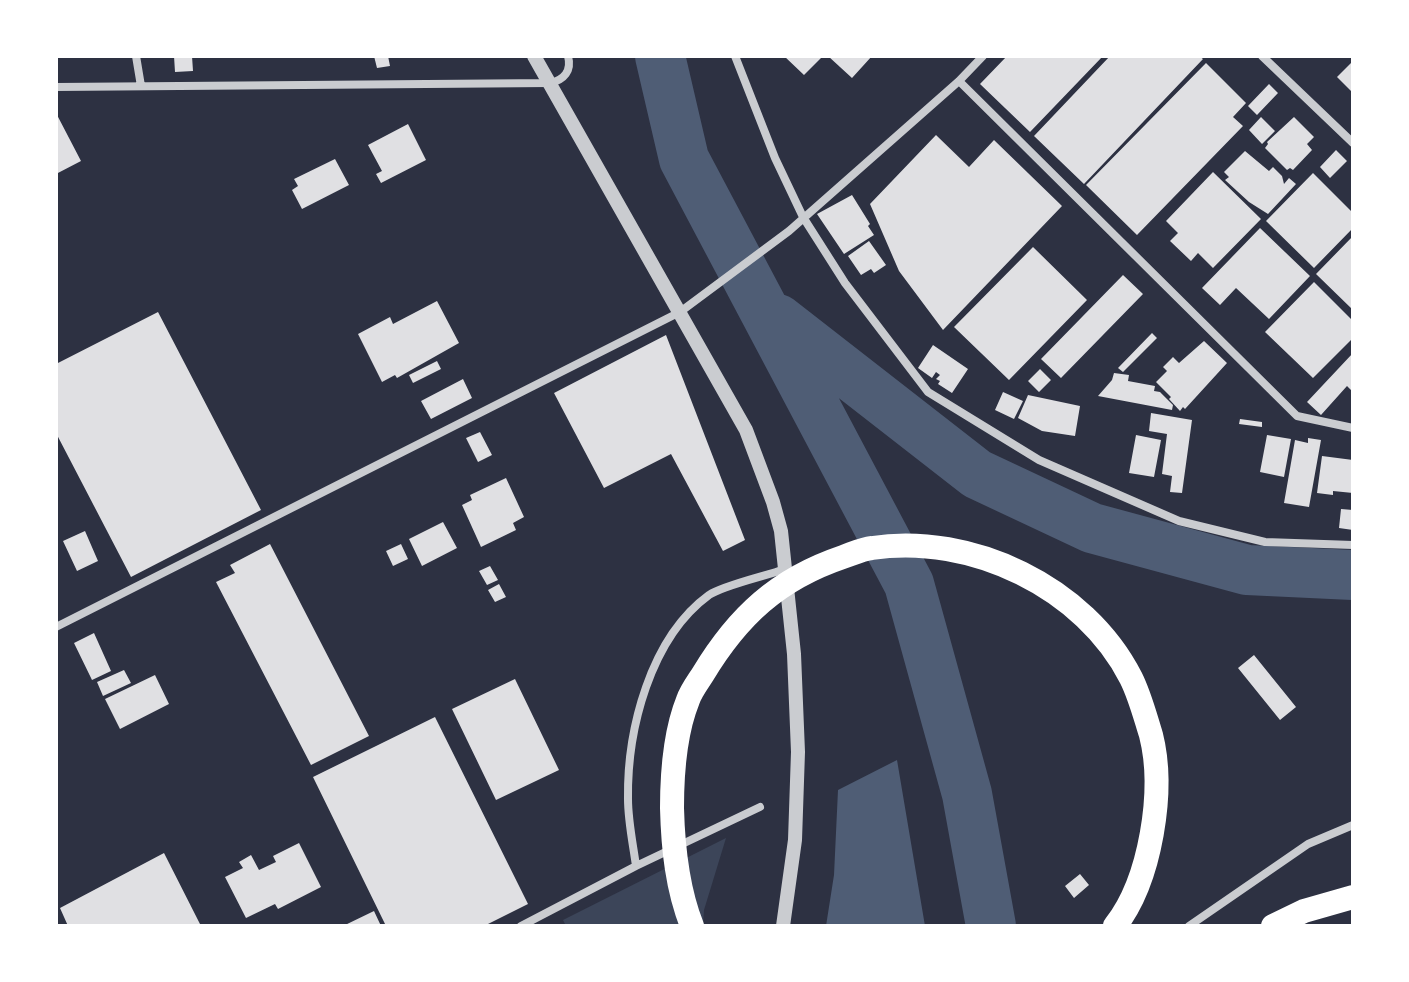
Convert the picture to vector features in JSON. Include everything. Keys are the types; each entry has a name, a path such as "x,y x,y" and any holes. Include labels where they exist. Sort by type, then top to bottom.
{"highway":[{"path":"692,926 673,851 674,775 677,744 688,700 717,651 747,613 786,582 824,563 871,548 923,546 971,553 1015,568 1061,596 1096,627 1131,676 1150,732 1157,775 1146,862 1115,926"},
{"path":"1273,926 1304,911 1353,897"}],"street":[{"path":"136,56 141,86"},
{"path":"534,56 686,308 746,430 773,502 781,531 794,654 798,752 795,840 783,926"},
{"path":"56,87 550,83 560,81 567,73 568,56"},
{"path":"735,56 775,158 803,217 845,283 928,392 1039,460 1179,521 1265,542 1353,545"},
{"path":"56,627 686,308 789,231 959,81 983,56"},
{"path":"1262,56 1353,143"},
{"path":"959,81 1297,416 1353,428"},
{"path":"636,866 628,802 630,748 645,690 671,633 711,594 785,569"},
{"path":"521,926 636,866 760,807"},
{"path":"1189,926 1308,844 1353,825"}],"shaded area":[{"path":"897,760 925,926 826,926 834,875 838,790"},
{"path":"726,838 704,910 703,926 566,926 563,920"}],"building":[{"path":"174,56 192,56 193,71 175,72"},
{"path":"374,56 388,56 390,66 377,68"},
{"path":"784,56 823,56 804,75"},
{"path":"828,56 872,56 852,78"},
{"path":"1007,56 1103,56 1030,132 980,84"},
{"path":"1110,56 1199,56 1203,59 1084,184 1034,136"},
{"path":"1353,61 1353,93 1337,77"},
{"path":"1206,63 1246,103 1233,117 1243,126 1137,235 1086,185"},
{"path":"1269,84 1278,93 1257,115 1248,106"},
{"path":"56,113 81,161 56,174"},
{"path":"1261,117 1275,131 1262,144 1249,130"},
{"path":"1294,117 1314,137 1307,144 1312,150 1293,170 1287,170 1265,148 1267,142"},
{"path":"408,124 426,160 381,183 376,174 382,171 368,145"},
{"path":"936,135 969,167 994,140 1062,206 943,330 899,271 870,204"},
{"path":"1336,150 1347,161 1330,178 1320,167"},
{"path":"1245,151 1269,171 1273,167 1282,176 1284,184 1289,178 1296,184 1268,214 1225,180 1229,177 1224,172"},
{"path":"335,159 349,185 302,209 292,190 298,186 294,179"},
{"path":"1213,172 1261,219 1213,268 1198,253 1191,261 1170,241 1178,233 1166,221"},
{"path":"1313,173 1353,213 1353,228 1314,268 1266,221"},
{"path":"852,195 874,235 844,254 817,214"},
{"path":"1260,228 1310,276 1269,319 1236,288 1220,305 1202,288"},
{"path":"1353,236 1353,310 1316,274"},
{"path":"869,241 886,265 874,273 871,269 861,275 848,256"},
{"path":"1033,247 1087,300 1009,380 954,327"},
{"path":"1123,275 1143,294 1061,378 1041,359"},
{"path":"1314,282 1353,321 1353,338 1313,378 1265,332"},
{"path":"437,301 459,343 397,378 395,375 382,382 358,334 390,317 393,324"},
{"path":"158,312 261,510 131,577 56,433 56,364"},
{"path":"1152,333 1157,338 1123,372 1118,368"},
{"path":"666,335 745,540 723,551 671,454 604,488 554,393"},
{"path":"1204,341 1227,363 1180,411 1156,382 1167,371 1163,367 1173,357 1179,363"},
{"path":"933,345 968,369 952,393 938,384 940,381 936,379 940,375 936,372 932,378 918,368"},
{"path":"1353,353 1353,392 1347,386 1321,415 1307,402"},
{"path":"437,361 441,369 413,383 409,375"},
{"path":"1040,369 1051,380 1039,392 1028,381"},
{"path":"1114,373 1129,375 1128,381 1155,386 1154,391 1160,392 1173,405 1172,410 1098,396"},
{"path":"463,379 472,398 431,419 421,401"},
{"path":"1003,392 1023,401 1014,419 995,410"},
{"path":"1028,395 1080,406 1075,436 1042,431 1018,418"},
{"path":"1151,413 1192,420 1182,493 1170,492 1172,476 1162,474 1167,434 1149,431"},
{"path":"1240,419 1262,422 1262,427 1239,424"},
{"path":"480,432 492,455 478,462 466,438"},
{"path":"1136,435 1161,440 1154,477 1129,473"},
{"path":"1267,435 1291,439 1284,477 1260,472"},
{"path":"1308,438 1321,440 1309,507 1284,503 1295,440 1308,443"},
{"path":"1322,456 1353,460 1353,493 1317,493"},
{"path":"506,478 524,517 513,523 516,530 481,547 462,505 472,500 470,495"},
{"path":"1341,509 1353,510 1353,530 1339,528"},
{"path":"443,522 457,548 422,566 409,539"},
{"path":"85,531 98,561 77,571 63,541"},
{"path":"270,544 369,736 311,765 216,582 235,573 230,565"},
{"path":"401,544 408,559 393,566 386,551"},
{"path":"490,566 498,580 487,585 479,571"},
{"path":"499,584 506,597 495,602 488,590"},
{"path":"94,633 111,671 92,680 74,643"},
{"path":"1254,655 1296,707 1280,720 1238,668"},
{"path":"124,670 131,683 103,696 97,682"},
{"path":"155,675 169,704 120,729 105,699"},
{"path":"515,679 559,770 496,800 452,709"},
{"path":"435,717 528,904 484,926 386,926 313,777"},
{"path":"299,843 321,887 278,909 275,904 246,918 225,877 243,868 239,862 251,855 259,870 276,862 273,856"},
{"path":"164,853 201,926 68,926 60,908"},
{"path":"1080,874 1089,885 1074,898 1065,886"},
{"path":"374,911 381,926 343,926"}],"waterway":[{"path":"660,56 684,159 909,584 967,794 991,926"},
{"path":"778,319 977,474 1092,528 1247,570 1353,575"}]}
